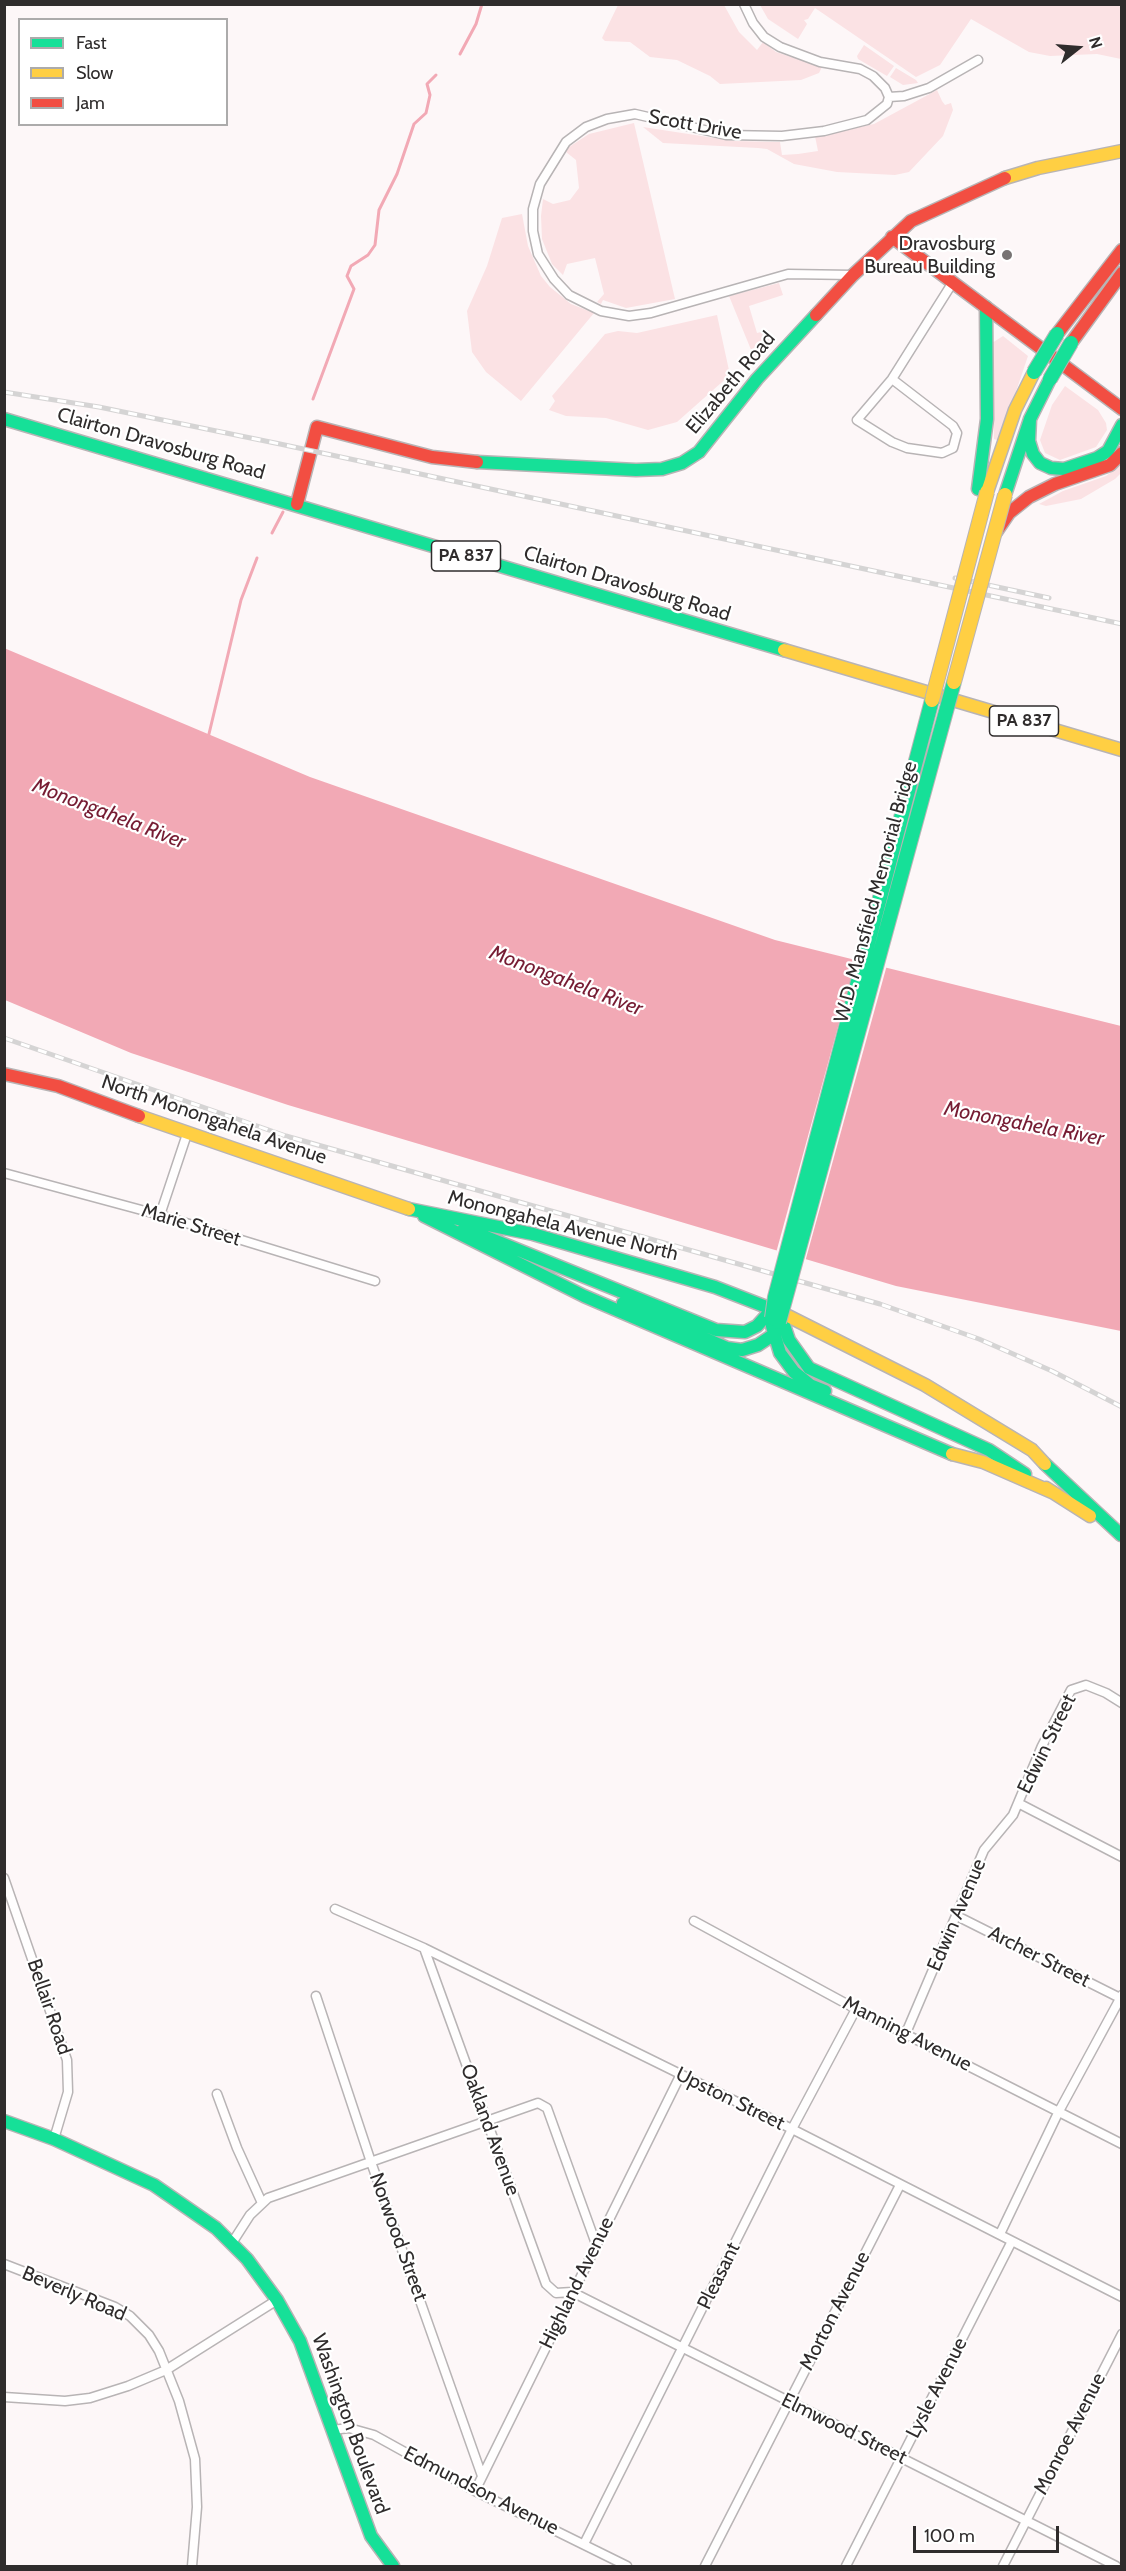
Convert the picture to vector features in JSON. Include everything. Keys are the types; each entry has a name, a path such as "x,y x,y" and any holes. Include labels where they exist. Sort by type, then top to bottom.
{"main road":[{"name":"Elizabeth Road","path":"297,504 317,427 432,457 601,469 662,469 682,463 699,452 757,379 853,275 911,221 938,206 988,184 1038,168 1122,151"},
{"path":"892,237 1122,409"},
{"path":"983,490 1015,410 1034,372 1057,334 1122,250"},
{"name":"W.D. Mansfield Memorial Bridge","path":"781,1298 993,536 1030,418 1071,344 1122,273"},
{"path":"983,490 987,419 986,308"},
{"path":"1030,418 1029,441 1033,454 1040,463 1051,468 1064,469 1097,458 1108,451 1122,425"},
{"name":"Clairton Dravosburg Road","path":"4,419 297,504 930,698"},
{"path":"993,536 1009,513 1029,498 1055,484 1110,465 1122,453"},
{"name":"W.D. Mansfield Memorial Bridge","path":"781,1298 930,698 946,613 983,490"},
{"name":"PA 837","path":"930,698 1122,750"},
{"name":"North Monongahela Avenue","path":"4,1074 58,1086 187,1134 409,1209"},
{"path":"409,1209 493,1238 716,1330 731,1333 745,1332 757,1326 775,1323"},
{"name":"Monongahela Avenue North","path":"409,1209 584,1296 724,1358 962,1458 983,1462 1053,1494"},
{"name":"Monongahela Avenue North","path":"409,1209 533,1234 715,1287 798,1318 925,1385 1032,1450 1067,1487 1121,1535"},
{"path":"507,1257 542,1268 727,1348 742,1350 758,1345 775,1323 781,1298"},
{"path":"781,1298 775,1323 780,1353 794,1372 810,1384 983,1462"},
{"path":"775,1323 809,1368 989,1450 1053,1494 1121,1535"},
{"name":"Washington Boulevard","path":"4,2121 54,2139 154,2185 203,2218 247,2259 277,2300 311,2367 371,2536 393,2566"}],"street":[{"path":"744,4 753,23 765,37 780,47 820,62 860,69 873,76 885,88 889,97 904,96 929,88 978,60"},
{"name":"Scott Drive","path":"853,275 788,274 651,313 629,316 612,314 569,295 554,279 538,254 533,231 533,209 540,184 566,142 586,127 607,119 635,114 726,135 782,136 825,130 867,120 887,104 889,97"},
{"path":"892,379 953,426 957,433 953,448 942,453 907,448 892,442 857,420 892,379 952,282"},
{"path":"160,1215 187,1134"},
{"name":"Marie Street","path":"4,1173 160,1215 375,1281"},
{"name":"Edwin Street","path":"1018,1803 1065,1700 1077,1686 1086,1685 1095,1688 1122,1703"},
{"path":"1018,1803 1122,1857"},
{"name":"Edwin Avenue","path":"906,2033 984,1850 1013,1815 1018,1803"},
{"name":"Bellair Road","path":"4,1878 68,2060 68,2092 54,2139"},
{"name":"Upston Street","path":"335,1909 423,1948 792,2129 1122,2297"},
{"name":"Archer Street","path":"957,1916 1121,1997"},
{"name":"Manning Avenue","path":"694,1921 856,2008 1122,2144"},
{"name":"Oakland Avenue","path":"423,1948 546,2284 556,2293 572,2292"},
{"name":"Norwood Street","path":"316,1996 371,2162 482,2476"},
{"path":"1000,2235 1058,2113 1121,1997"},
{"name":"Pleasant","path":"584,2544 792,2129 856,2008"},
{"name":"Highland Avenue","path":"476,2491 680,2076"},
{"path":"217,2094 262,2203"},
{"path":"232,2243 250,2215 268,2198 538,2103 547,2108 597,2244"},
{"name":"Morton Avenue","path":"705,2566 900,2185"},
{"name":"Lysle Avenue","path":"846,2566 1012,2241"},
{"name":"Beverly Road","path":"4,2264 81,2293 130,2316 149,2335 179,2401 195,2459 197,2507 192,2566"},
{"name":"Elmwood Street","path":"572,2292 1116,2566"},
{"path":"4,2397 38,2401 90,2398 166,2370 277,2300"},
{"name":"Monroe Avenue","path":"1003,2566 1122,2334"},
{"name":"Edmundson Avenue","path":"333,2430 349,2428 374,2434 476,2491 627,2566"}],"shaded area":[{"path":"618,5 724,5 739,32 757,50 763,42 776,52 822,67 819,73 801,80 720,84 710,76 677,60 650,57 630,42 605,41 602,38"},
{"path":"760,5 1121,5 1121,59 1097,54 1050,56 1029,52 971,19 940,65 916,77 815,8 808,19 804,20 807,24 798,39 768,19"},
{"path":"864,45 894,66 887,76 858,59 857,56"},
{"path":"896,68 918,83 903,85 890,77"},
{"path":"937,90 945,105 951,103 953,110 943,136 909,172 895,175 837,172 794,164 767,149 663,143 643,127 734,141 780,142 782,155 798,154 818,151 815,136 874,124"},
{"path":"634,123 675,299 626,308 603,300 601,304 597,302 604,294 595,258 567,264 563,275 552,264 542,239 541,216 543,199 553,204 570,200 579,188 576,160 566,152 569,147 589,134"},
{"path":"522,214 528,246 541,276 550,287 571,304 594,313 521,401 486,372 472,352 467,311 487,266 502,218"},
{"path":"779,283 783,295 749,306 757,333 769,330 771,339 754,357 729,296"},
{"path":"717,315 730,375 677,422 648,430 606,418 566,416 549,410 555,401 552,396 605,334 618,331 637,333"},
{"path":"1003,336 1028,356 1001,436 997,440 994,439 992,343"},
{"path":"1065,386 1098,410 1106,423 1107,430 1096,447 1060,460 1045,453 1040,440 1052,405"},
{"path":"1121,465 1121,473 1115,479 1081,499 1046,506 1039,504 1063,491 1106,476"}],"water":[{"name":"Monongahela River","path":"4,648 310,777 775,940 1121,1026 1121,1331 896,1286 288,1105 131,1053 5,1000"}],"pier":[{"path":"857,957 887,965 805,1262 776,1253"}],"waterway":[{"path":"460,54 476,24 482,4"},
{"path":"313,399 354,289 347,276 351,266 368,255 375,245 379,210 397,174 414,124 426,113 430,95 427,84 436,75"},
{"path":"272,533 283,512"},
{"path":"208,738 241,600 257,558"}],"railway":[{"path":"4,392 99,407 280,444 1122,624"},
{"path":"955,578 1049,598"},
{"path":"4,1038 286,1136 880,1304 979,1339 1052,1371 1122,1407"}],"traffic: fast":[{"path":"978,489 987,419 986,307"},
{"path":"477,462 636,470 662,469 682,463 699,452 757,379 816,315"},
{"path":"1034,372 1057,334"},
{"path":"1050,379 1071,343"},
{"path":"1005,495 1030,419 1050,379"},
{"path":"4,419 784,650"},
{"path":"1030,419 1029,441 1033,454 1040,463 1051,468 1064,469 1097,458 1108,451 1122,425"},
{"path":"779,1322 954,682"},
{"path":"772,1318 775,1297 932,700"},
{"path":"409,1209 533,1234 715,1287 782,1313"},
{"path":"424,1216 584,1296 952,1454"},
{"path":"464,1228 716,1330 745,1332 757,1326 766,1316"},
{"path":"623,1303 727,1348 742,1350 758,1345 773,1335 779,1322"},
{"path":"784,1325 789,1340 809,1368 989,1450 1025,1474"},
{"path":"772,1326 780,1353 794,1372 810,1385 825,1391"},
{"path":"1045,1464 1121,1535"},
{"path":"4,2121 54,2139 154,2185 216,2228 247,2259 277,2300 300,2341 371,2536 393,2566"}],"traffic: slow":[{"path":"1005,178 1038,168 1122,151"},
{"path":"987,492 1015,410 1034,372"},
{"path":"932,700 987,492"},
{"path":"954,682 1005,495"},
{"path":"784,650 1122,750"},
{"path":"139,1116 409,1209"},
{"path":"782,1313 925,1385 1032,1450 1045,1464"},
{"path":"952,1454 983,1462 1054,1493"},
{"path":"1046,1488 1090,1516"}],"traffic: jam":[{"path":"816,315 853,275 911,221 1005,178"},
{"path":"892,237 1122,409"},
{"path":"1057,334 1122,250"},
{"path":"1071,343 1122,273"},
{"path":"297,504 317,427 432,457 477,462"},
{"path":"996,532 1009,513 1029,497 1055,484 1110,465 1122,453"},
{"path":"4,1074 58,1086 139,1116"}],"place":[{"name":"Dravosburg Bureau Building","path":"1007,255"}]}
